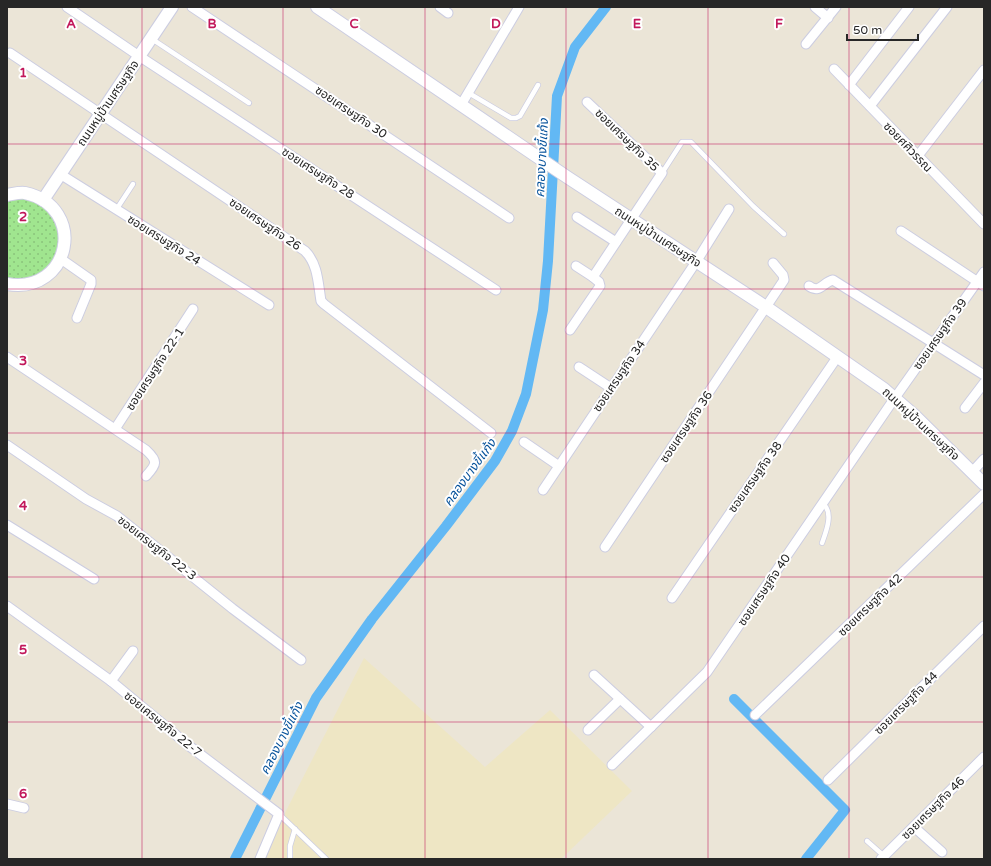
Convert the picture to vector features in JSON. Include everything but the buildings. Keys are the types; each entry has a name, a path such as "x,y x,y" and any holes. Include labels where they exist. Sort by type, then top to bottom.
{"street":[{"name":"ซอยเศรษฐกิจ 28","path":"67,7 139,56 496,290"},
{"name":"ถนนหมู่บ้านเศรษฐกิจ","path":"43,200 172,7"},
{"name":"ซอยเศรษฐกิจ 30","path":"192,7 509,218"},
{"name":"ถนนหมู่บ้านเศรษฐกิจ","path":"317,7 631,220 766,306 896,397 984,484"},
{"path":"440,7 448,13"},
{"path":"461,105 467,92 519,7"},
{"path":"815,7 828,18"},
{"path":"806,44 836,7"},
{"path":"849,85 909,7"},
{"path":"870,106 947,7"},
{"name":"ซอยเศรษฐกิจ 26","path":"10,53 306,251 312,257 321,301 324,304 491,433"},
{"name":"ซอยศศิวรรณ","path":"834,69 984,224"},
{"path":"918,157 984,70"},
{"name":"ซอยเศรษฐกิจ 35","path":"587,102 662,173 593,277"},
{"name":"ซอยเศรษฐกิจ 24","path":"60,174 269,305"},
{"path":"7,195 24,193 43,200 57,212 64,226 65,243 61,259 52,272 33,284 7,284"},
{"name":"ซอยเศรษฐกิจ 34","path":"543,490 696,262 729,209"},
{"path":"577,217 616,242"},
{"path":"901,231 980,284"},
{"path":"61,259 91,280 91,284 77,318"},
{"name":"ซอยเศรษฐกิจ 36","path":"605,547 784,277 773,263"},
{"path":"570,330 600,286 599,282 593,277 576,266"},
{"name":"ซอยเศรษฐกิจ 39","path":"896,397 933,345 980,284 984,272"},
{"path":"809,286 816,289 821,288 829,281 833,280 933,345 984,375"},
{"name":"ซอยเศรษฐกิจ 22-1","path":"115,429 193,309"},
{"name":"ซอยเศรษฐกิจ 38","path":"672,598 838,356"},
{"path":"7,357 115,429 154,457 155,466 146,476"},
{"path":"579,367 611,388"},
{"path":"965,408 984,383"},
{"name":"ซอยเศรษฐกิจ 40","path":"612,765 707,672 896,397"},
{"path":"524,442 559,466"},
{"name":"ซอยเศรษฐกิจ 22-3","path":"7,445 86,499 117,516 233,609 301,660"},
{"path":"972,472 984,460"},
{"name":"ซอยเศรษฐกิจ 42","path":"756,715 984,494"},
{"path":"7,525 94,579"},
{"name":"ซอยเศรษฐกิจ 22-7","path":"7,606 111,681 188,744 276,812"},
{"name":"ซอยเศรษฐกิจ 44","path":"828,780 984,626"},
{"path":"111,681 133,651"},
{"path":"594,675 651,727"},
{"path":"588,730 620,699"},
{"name":"ซอยเศรษฐกิจ 46","path":"883,858 984,756"},
{"path":"7,804 24,808"},
{"path":"260,859 276,812"},
{"path":"914,827 942,852"}],"lane":[{"path":"152,39 249,104"},
{"path":"467,92 511,118 516,118 520,116 538,85"},
{"path":"662,173 682,142 691,142 753,206 784,234"},
{"path":"116,210 133,184"},
{"path":"822,543 828,521 828,511 823,504"},
{"path":"276,812 326,859"},
{"path":"290,859 290,846 295,829"},
{"path":"867,841 883,858"}],"shaded area":[{"path":"364,658 485,767 550,710 632,791 561,859 266,859 263,856"}],"green space":[{"path":"16,198 29,199 42,204 52,213 61,238 54,263 33,281 7,280 7,200"}],"waterway":[{"name":"คลองบางขี้แก้ง","path":"235,859 316,698 372,619 446,526 495,461 512,431 526,394 543,310 548,261 557,96 575,47 606,7"},
{"path":"734,699 845,810 806,859"}]}
